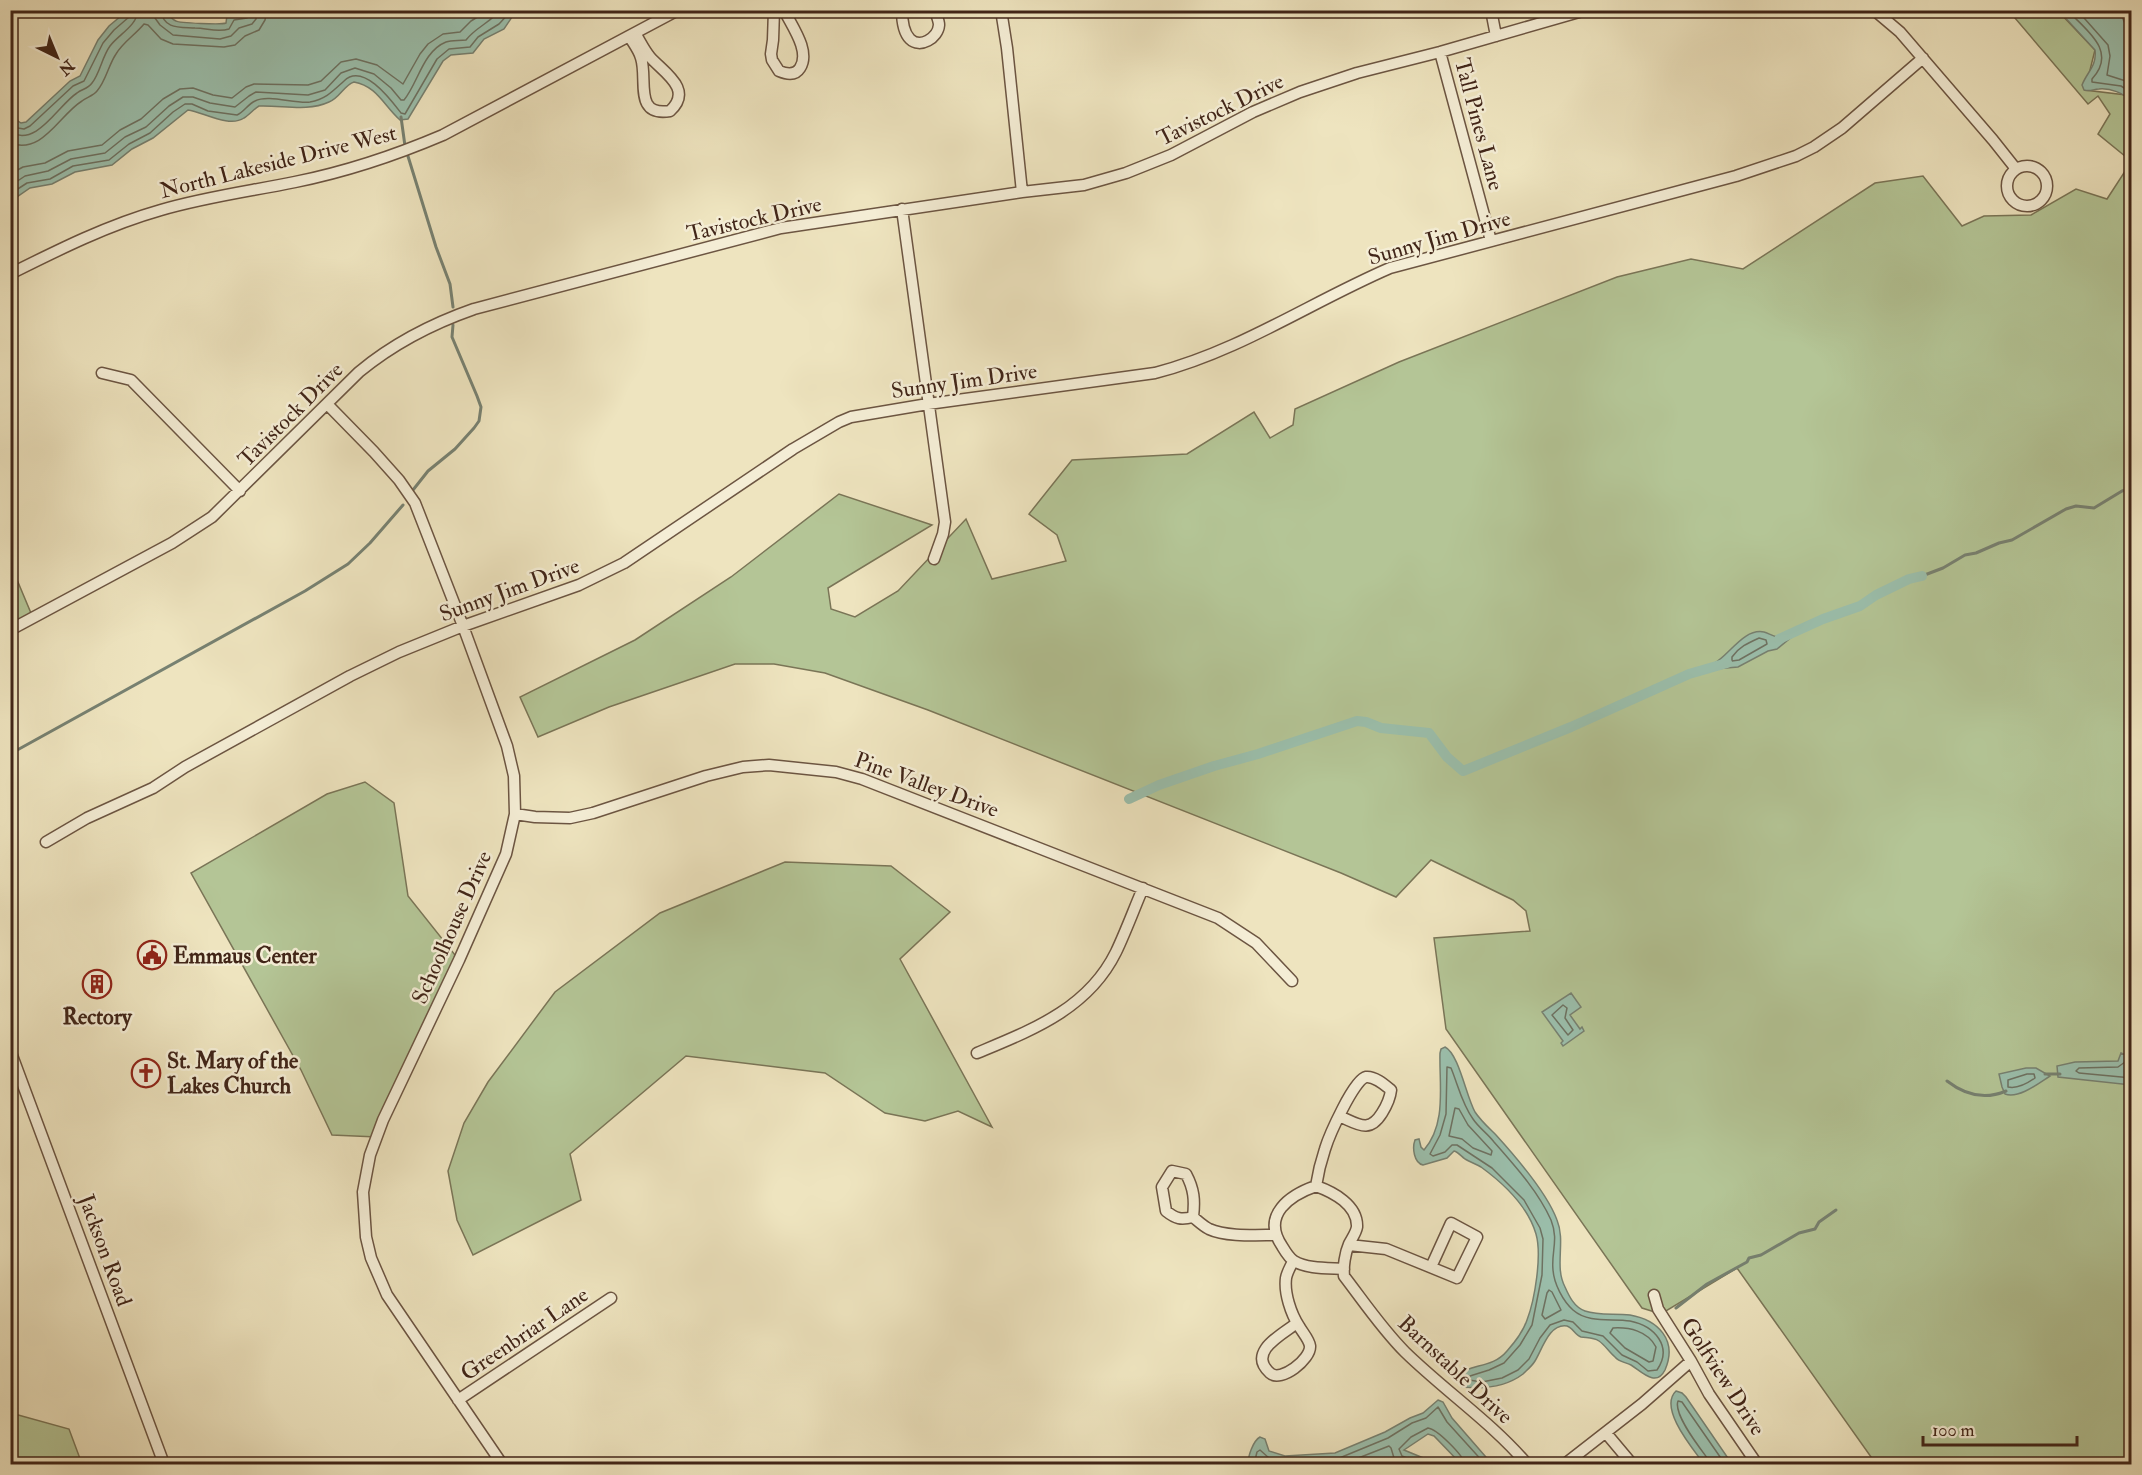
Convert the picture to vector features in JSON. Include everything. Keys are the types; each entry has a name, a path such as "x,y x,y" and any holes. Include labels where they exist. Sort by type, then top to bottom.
{"street":[{"path":"10,16 18,10"},
{"name":"North Lakeside Drive West","path":"10,274 84,237 143,216 198,201 312,178 418,146 443,135 678,10"},
{"path":"774,10 772,60 779,71 791,74 801,67 802,48 784,10"},
{"path":"902,10 906,33 911,40 918,43 936,35 939,24 935,10"},
{"path":"1001,10 1022,192"},
{"path":"1491,10 1496,36"},
{"name":"Tavistock Drive","path":"10,630 186,535 212,517 359,372 384,352 426,327 474,309 765,232 902,209 1084,184 1126,173 1171,155 1253,112 1300,92 1357,73 1586,10"},
{"path":"1874,10 1900,32 2016,169"},
{"path":"632,35 648,55 670,76 677,87 677,101 670,111 659,112 647,105 644,95 642,60 632,35"},
{"name":"Tall Pines Lane","path":"1440,52 1491,241"},
{"name":"Sunny Jim Drive","path":"46,842 87,818 153,788 185,767 350,676 399,652 463,626 579,585 624,563 793,449 839,422 864,414 1109,381 1171,369 1234,346 1356,282 1390,268 1736,176 1796,156 1842,128 1923,58"},
{"path":"902,209 945,522 944,534 934,559"},
{"path":"102,373 131,380 240,491"},
{"name":"Schoolhouse Drive","path":"328,405 399,480 415,503 463,626 511,760 514,776 515,814 500,868 383,1120 370,1155 363,1192 366,1237 378,1276 395,1309 502,1464"},
{"name":"Pine Valley Drive","path":"515,814 570,818 593,813 706,776 743,767 769,765 849,774 1218,918 1239,930 1270,956 1293,981"},
{"path":"977,1053 1049,1021 1070,1008 1085,994 1098,980 1115,952 1143,888"},
{"name":"Jackson Road","path":"10,1050 164,1464"},
{"path":"1316,1186 1325,1148 1339,1116 1360,1080 1366,1077 1374,1078 1391,1090 1390,1098 1373,1125 1359,1125 1339,1116"},
{"path":"1172,1171 1186,1174 1192,1186 1195,1198 1193,1217 1180,1220 1166,1211 1162,1187 1172,1171"},
{"path":"1316,1186 1337,1194 1355,1217 1357,1226 1349,1245 1344,1269 1306,1265 1293,1261 1276,1235 1276,1219 1281,1207 1291,1196 1316,1186"},
{"path":"1193,1217 1207,1228 1218,1232 1276,1235"},
{"path":"1349,1245 1386,1249 1457,1278 1477,1237 1451,1223 1431,1267"},
{"path":"1293,1261 1286,1281 1292,1314 1308,1341 1310,1348 1307,1356 1283,1375 1276,1376 1270,1373 1261,1361 1261,1354 1266,1347 1297,1323"},
{"name":"Barnstable Drive","path":"1344,1269 1344,1276 1394,1341 1416,1363 1496,1431 1527,1464"},
{"name":"Golfview Drive","path":"1654,1295 1658,1309 1709,1394 1757,1464"},
{"name":"Greenbriar Lane","path":"458,1400 611,1299"},
{"path":"1565,1464 1606,1433 1691,1361"},
{"path":"1606,1433 1632,1464"}],"shaded area":[{"path":"2009,11 2058,11 2095,50 2085,90 2126,95 2131,104 2131,161 2098,134 2110,114 2098,96 2088,104"},
{"path":"2131,162 2131,1464 1876,1464 1737,1268 1661,1314 1642,1308 1446,1029 1434,938 1530,931 1526,911 1513,900 1431,860 1396,897 1341,873 928,710 825,673 774,664 735,664 609,707 538,737 520,697 635,640 731,577 839,494 932,525 828,588 831,609 855,617 898,591 966,519 992,579 1066,561 1057,535 1029,514 1072,460 1187,454 1254,412 1270,438 1293,425 1295,409 1399,362 1617,277 1691,259 1743,269 1875,183 1923,176 1962,226 1984,216 2031,215 2076,189 2107,199"},
{"path":"10,563 33,618 10,629"},
{"path":"365,782 394,803 408,896 459,960 377,1137 332,1135 301,1070 191,873 327,794"},
{"path":"785,862 891,866 950,912 900,959 992,1127 958,1111 925,1121 885,1113 825,1073 686,1056 570,1154 581,1200 473,1255 457,1220 448,1171 464,1123 488,1082 555,992 660,913"},
{"path":"11,1413 69,1429 82,1464 11,1464"}],"water":[{"path":"256,10 523,11 512,17 504,29 484,39 473,53 451,55 443,61 408,119 400,120 374,92 354,82 336,98 321,105 312,107 259,106 238,121 224,120 188,110 153,138 132,149 112,165 75,172 52,184 30,188 11,201 11,105 18,121 26,122 70,81 80,76 98,40 109,26 127,11 165,11 179,22 217,24 226,23 227,15"},
{"path":"2059,11 2119,11 2131,36 2131,101 2121,93 2112,90 2084,90 2082,85 2093,65 2095,50"},
{"path":"1791,630 1794,635 1777,649 1768,651 1738,667 1715,669 1713,664 1749,634 1764,632 1777,637"},
{"path":"1571,993 1581,1007 1570,1015 1584,1031 1563,1046 1561,1043 1563,1041 1542,1012"},
{"path":"1445,1047 1450,1051 1458,1066 1475,1112 1521,1164 1552,1209 1559,1228 1560,1271 1572,1301 1585,1311 1630,1315 1649,1321 1657,1327 1663,1333 1669,1349 1665,1370 1657,1378 1648,1376 1618,1360 1599,1341 1581,1337 1569,1327 1561,1326 1547,1338 1532,1365 1523,1374 1509,1382 1478,1388 1462,1387 1458,1382 1458,1375 1463,1371 1501,1357 1521,1333 1533,1301 1537,1277 1538,1243 1532,1224 1521,1205 1506,1188 1481,1167 1454,1151 1447,1158 1423,1165 1416,1158 1415,1140 1419,1139 1424,1150 1436,1128 1440,1103 1440,1053"},
{"path":"2121,1053 2131,1057 2131,1085 2058,1077 2057,1066 2075,1062 2118,1061"},
{"path":"2036,1068 2050,1076 2022,1092 2005,1094 1999,1074"},
{"path":"1676,1391 1686,1397 1732,1464 1704,1464 1674,1418 1671,1407"},
{"path":"1438,1400 1443,1402 1452,1418 1492,1464 1461,1464 1434,1436 1428,1434 1404,1450 1438,1464 1248,1464 1251,1449 1260,1437 1265,1439 1269,1451 1285,1456 1335,1453 1423,1413"}],"waterway":[{"path":"401,117 405,146"},
{"path":"407,153 450,284 453,307"},
{"path":"413,490 428,471 455,449 479,421 481,407 452,337 453,325"},
{"path":"1922,576 1943,568 1965,555 2012,540 2066,509 2076,506 2094,508 2122,491 2132,488"},
{"path":"10,754 305,591 348,564 403,505"},
{"path":"1779,639 1823,619 1860,606 1876,595 1909,579 1922,576"},
{"path":"1129,799 1159,785 1214,766 1357,721 1381,728 1429,733 1447,757 1463,771 1571,727 1689,674 1727,663"},
{"path":"2045,1074 2060,1074"},
{"path":"1947,1081 1975,1095 1998,1094 2006,1091"},
{"path":"1676,1308 1707,1284 1747,1262 1749,1258 1761,1255 1799,1233 1815,1229 1819,1222 1836,1210"},
{"path":"1240,1464 1250,1463"}],"place":[{"name":"Emmaus Center","path":"152,955"},
{"name":"Rectory","path":"97,984"},
{"name":"St. Mary of the Lakes Church","path":"146,1073"}]}
